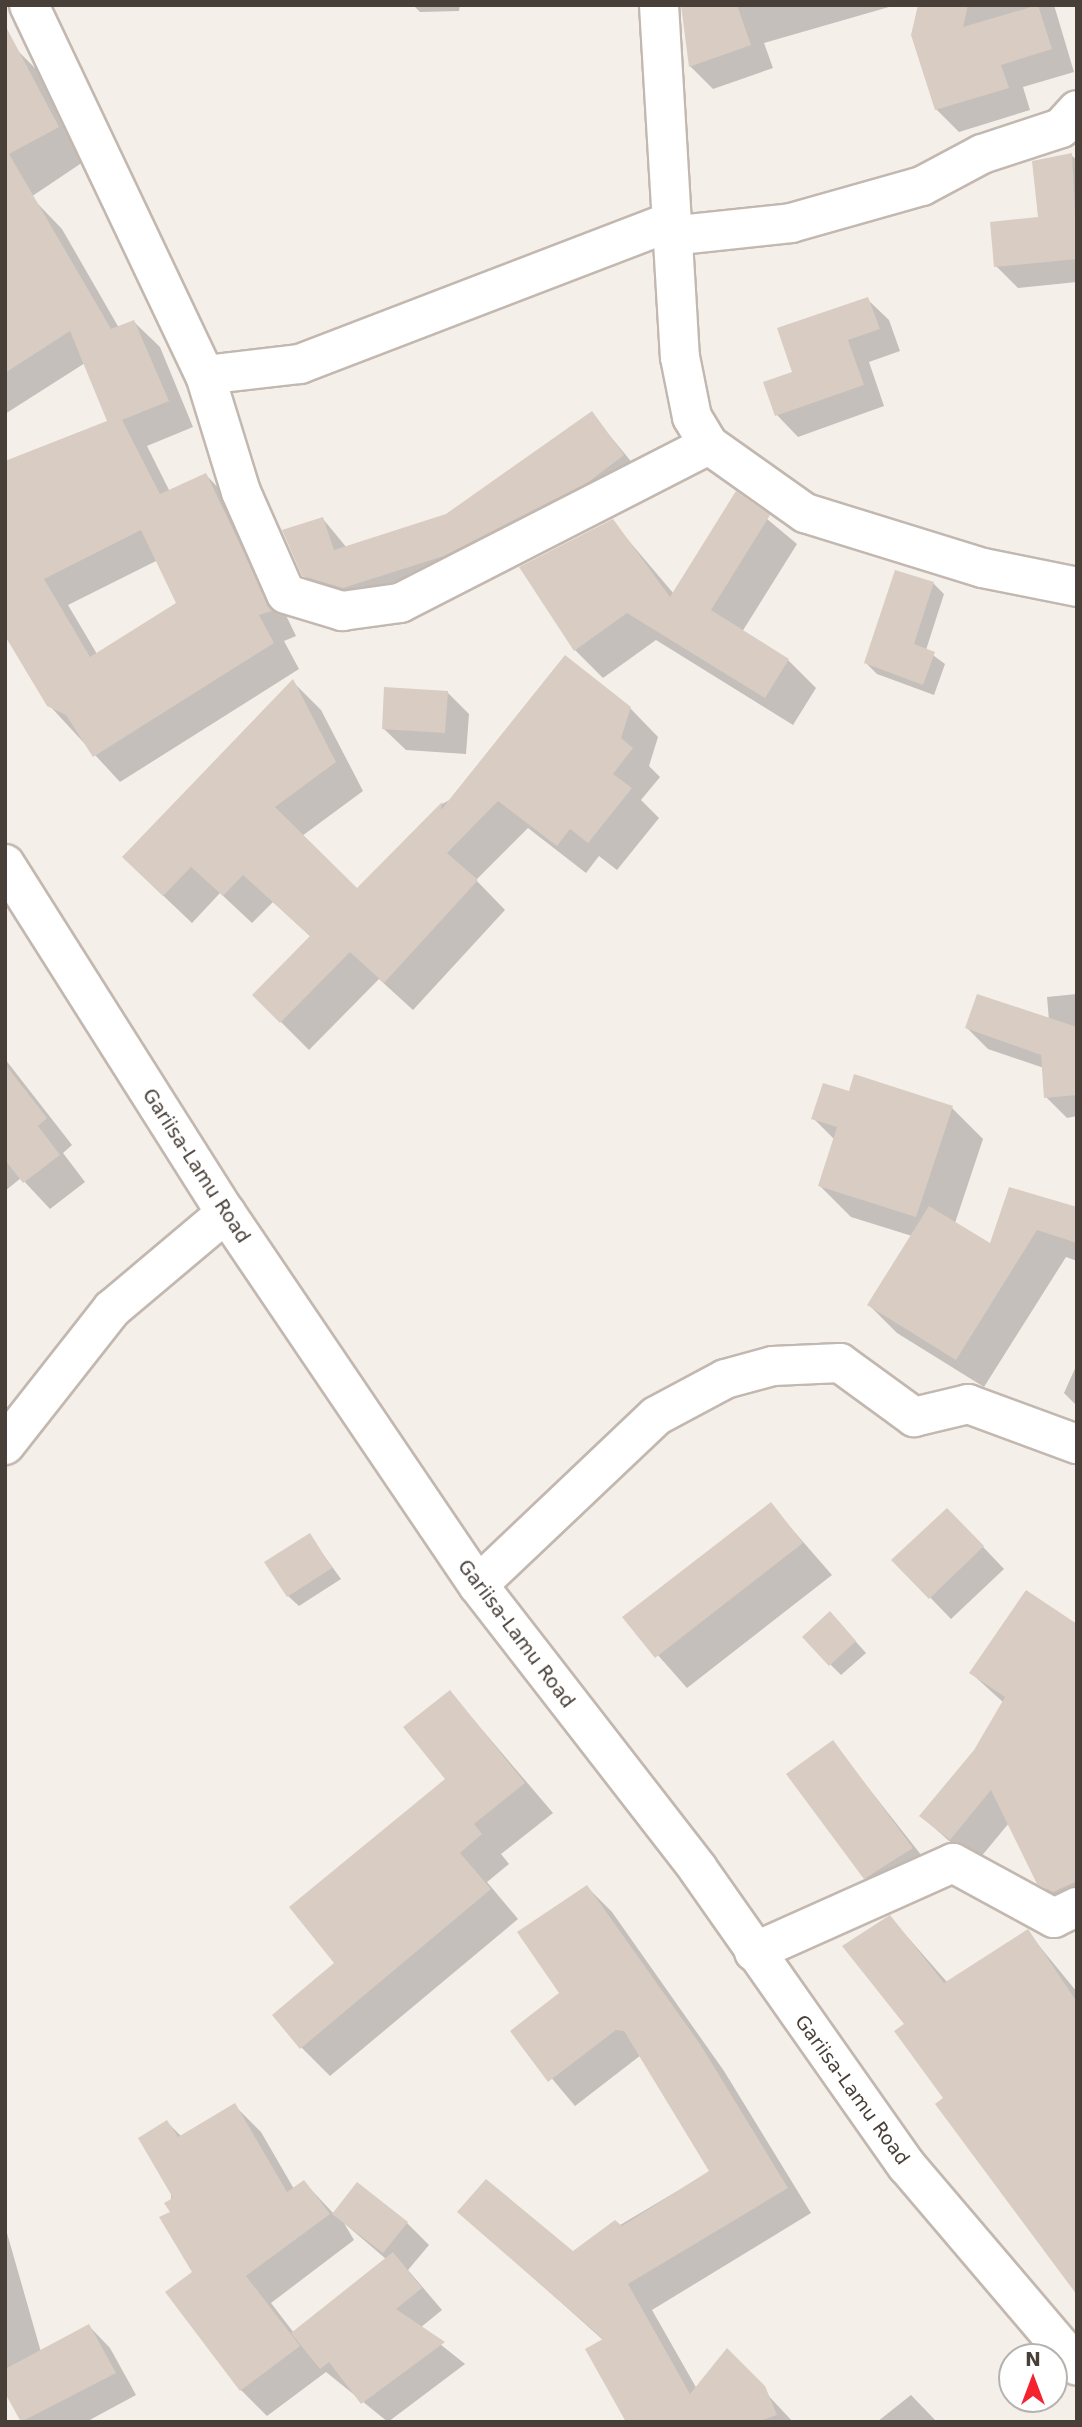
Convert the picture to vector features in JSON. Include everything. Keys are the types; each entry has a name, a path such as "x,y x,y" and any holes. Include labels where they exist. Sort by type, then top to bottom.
{"street":[{"path":"29,5 205,375 241,492 286,594 342,611 400,603 709,445"},
{"path":"659,5 669,229 680,357 692,416 709,445 805,513 983,568 1077,587"},
{"path":"205,375 300,364 669,229 791,223 922,186 982,154 1061,128 1077,110"},
{"name":"Gariisa-Lamu Road","path":"5,864 226,1213 478,1585 754,1952 907,2166 1077,2366"},
{"path":"5,1445 112,1309 226,1213"},
{"path":"478,1585 656,1416 714,1384 773,1366 840,1363 914,1417 968,1404 1077,1444"},
{"path":"754,1952 953,1863 1054,1918 1077,1907"}],"building":[{"path":"681,5 737,5 751,45 689,67"},
{"path":"918,5 968,5 963,27 1038,5 1052,49 1001,65 1009,88 935,110 911,35"},
{"path":"5,25 59,127 9,154 111,329 134,320 169,401 122,420 160,494 206,473 272,611 259,615 274,643 93,757 66,715 47,706 5,636 5,461 107,421 70,331 5,373","holes":["141,530 176,603 90,657 44,579"]},
{"path":"1072,153 1077,259 994,267 990,222 1038,217 1032,161"},
{"path":"868,297 880,329 848,340 864,385 775,416 763,382 792,372 777,328"},
{"path":"592,411 624,455 587,483 444,556 343,588 302,576 282,530 323,517 334,550 446,514"},
{"path":"736,491 770,515 711,610 789,659 765,698 627,613 574,651 519,567 613,519 670,597"},
{"path":"895,570 934,582 914,644 935,652 923,685 864,663"},
{"path":"565,655 631,707 621,738 633,748 613,774 632,788 588,843 570,829 557,846 498,801 447,853 478,880 384,983 350,952 280,1023 252,995 310,936 243,875 223,896 191,867 163,896 122,857 293,679 336,762 275,807 357,888 442,802 441,810"},
{"path":"384,687 448,691 445,733 382,729"},
{"path":"977,994 1077,1027 1077,1095 1044,1098 1041,1055 965,1028"},
{"path":"5,1064 47,1118 38,1126 60,1155 23,1183 5,1160"},
{"path":"854,1074 953,1106 916,1217 818,1186 837,1127 811,1119 823,1083 849,1091"},
{"path":"1009,1187 1077,1207 1077,1243 1037,1230 956,1360 867,1305 929,1206 990,1243"},
{"path":"771,1502 803,1543 655,1658 622,1617"},
{"path":"947,1508 984,1546 929,1599 891,1560"},
{"path":"310,1533 332,1568 287,1597 264,1562"},
{"path":"1026,1590 1077,1624 1077,1881 1053,1892 1037,1884 991,1790 950,1840 919,1816 974,1750 1005,1697 969,1673"},
{"path":"830,1611 856,1641 829,1666 802,1637"},
{"path":"450,1690 525,1783 474,1824 482,1834 460,1853 491,1889 300,2049 272,2015 334,1963 289,1907 445,1779 403,1727"},
{"path":"833,1740 913,1848 864,1879 786,1774"},
{"path":"587,1885 700,2044 788,2188 628,2284 690,2394 727,2348 765,2386 777,2415 757,2422 626,2422 585,2349 603,2339 457,2212 486,2179 573,2251 615,2220 622,2226 709,2171 624,2031 616,2030 548,2082 510,2031 559,1993 517,1932"},
{"path":"890,1915 944,1983 1028,1929 1077,2002 1077,2295 935,2104 943,2098 894,2031 904,2024 842,1946"},
{"path":"235,2103 287,2192 304,2180 330,2214 246,2276 300,2346 240,2391 165,2292 192,2272 159,2217 170,2212 164,2203 173,2198 138,2138 167,2120 178,2137"},
{"path":"357,2182 408,2222 383,2253 332,2214"},
{"path":"393,2252 422,2288 396,2309 445,2342 361,2404 329,2362 320,2369 291,2333"},
{"path":"89,2324 116,2373 21,2422 5,2393 5,2369"}]}
